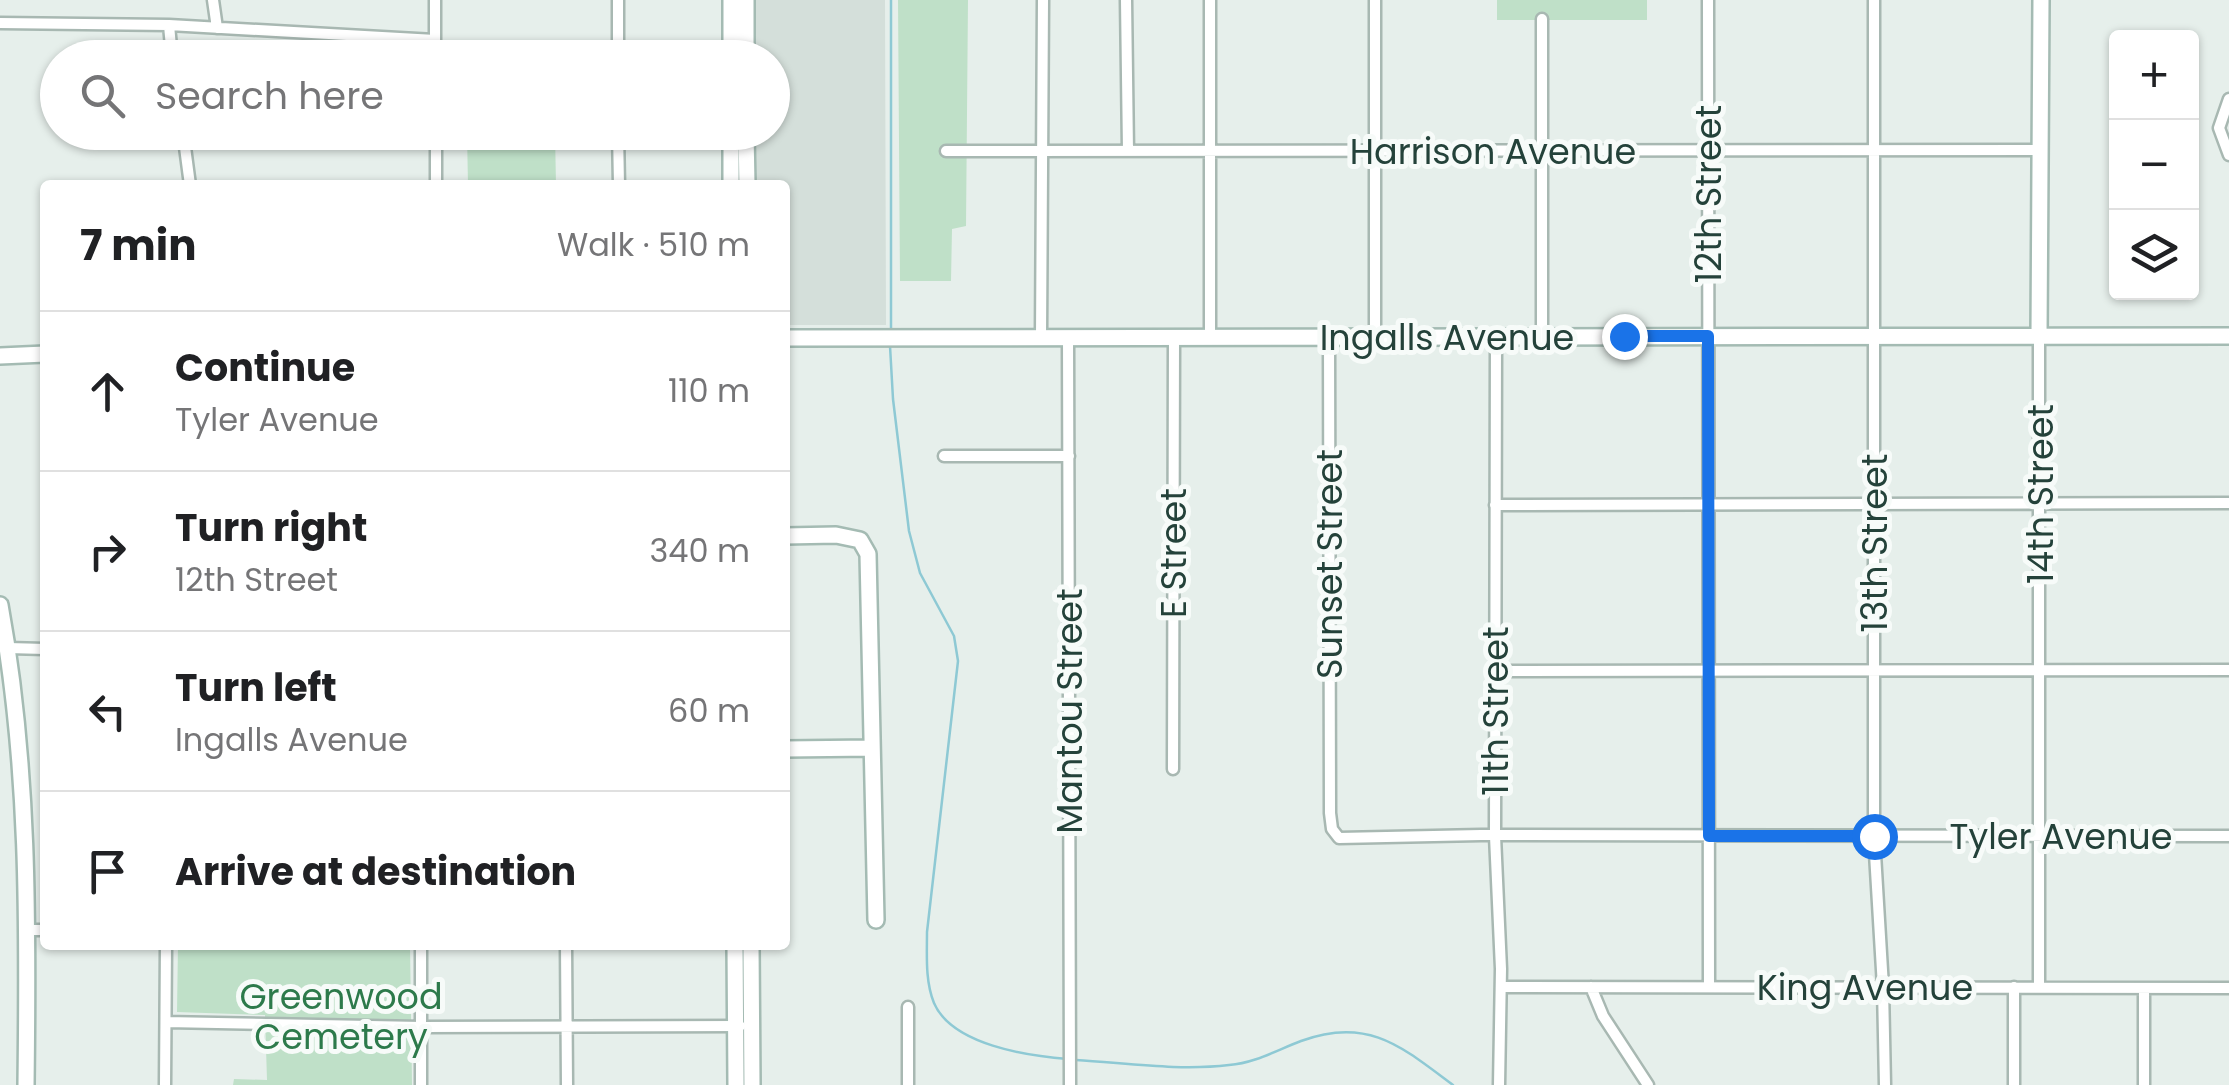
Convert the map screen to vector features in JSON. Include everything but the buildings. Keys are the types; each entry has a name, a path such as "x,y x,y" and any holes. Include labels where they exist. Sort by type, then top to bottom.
{"street":[{"path":"214,0 216,28"},
{"path":"0,23 168,25 435,40 435,0"},
{"path":"618,0 618,40"},
{"path":"730,0 731,40"},
{"path":"746,0 746,40"},
{"path":"1042,337 1044,0"},
{"path":"1126,0 1128,151"},
{"path":"1210,0 1210,337"},
{"path":"1375,0 1375,337"},
{"name":"12th Street","path":"1708,0 1709,987"},
{"name":"13th Street","path":"1874,0 1874,836 1884,1085"},
{"name":"14th Street","path":"2039,988 2041,0"},
{"path":"1542,19 1542,336"},
{"path":"168,25 170,40"},
{"path":"2229,99 2219,128 2229,155"},
{"path":"185,150 189,180"},
{"path":"436,150 436,180"},
{"path":"618,150 618,180"},
{"path":"731,150 732,180"},
{"path":"746,150 746,180"},
{"name":"Harrison Avenue","path":"946,151 2041,150"},
{"name":"11th Street","path":"1496,336 1495,836 1501,987 1499,1085"},
{"name":"Ingalls Avenue","path":"790,338 2229,336"},
{"name":"Mantou Street","path":"1068,337 1070,1085"},
{"name":"E Street","path":"1173,769 1174,337"},
{"name":"Sunset Street","path":"1329,337 1332,829 1339,838 1359,840 1412,836"},
{"path":"0,356 40,354"},
{"path":"944,456 1068,456"},
{"path":"1495,505 2229,503"},
{"path":"790,536 860,540 868,554 876,920"},
{"path":"0,605 24,791 28,930 26,1085"},
{"path":"5,655 40,650"},
{"path":"1495,671 2229,670"},
{"path":"790,749 872,748"},
{"name":"Tyler Avenue","path":"1412,836 2229,836"},
{"path":"28,930 40,930"},
{"path":"165,1085 166,950"},
{"path":"421,950 421,1085"},
{"path":"566,950 567,1085"},
{"path":"736,950 752,1085"},
{"path":"736,1085 751,950"},
{"name":"King Avenue","path":"1501,987 2229,988"},
{"path":"1591,987 1603,1016 1648,1085"},
{"path":"2014,988 2014,1085"},
{"path":"2144,988 2144,1085"},
{"path":"908,1006 908,1085"},
{"path":"166,1022 421,1027 744,1026"}],"shaded area":[{"path":"752,0 885,0 886,325 790,325 790,180 754,180 753,150 790,150 790,40 753,40"}],"green space":[{"path":"898,0 968,0 966,226 952,229 951,281 900,281"},
{"path":"1497,0 1647,0 1647,20 1497,20"},
{"path":"467,150 555,150 556,180 468,180"},
{"name":"Greenwood Cemetery","path":"178,950 410,950 412,1085 233,1085 234,1079 267,1080 265,1015 177,1012"}],"waterway":[{"path":"891,0 891,333"},
{"path":"890,346 909,531 920,573 954,636 958,661 927,932 931,995 943,1017 974,1038 1013,1051 1068,1059"},
{"path":"1076,1060 1172,1067 1239,1064 1301,1041 1346,1032 1383,1039 1453,1085"}],"route":[{"path":"1624,336 1708,336 1709,836 1874,836"}]}
